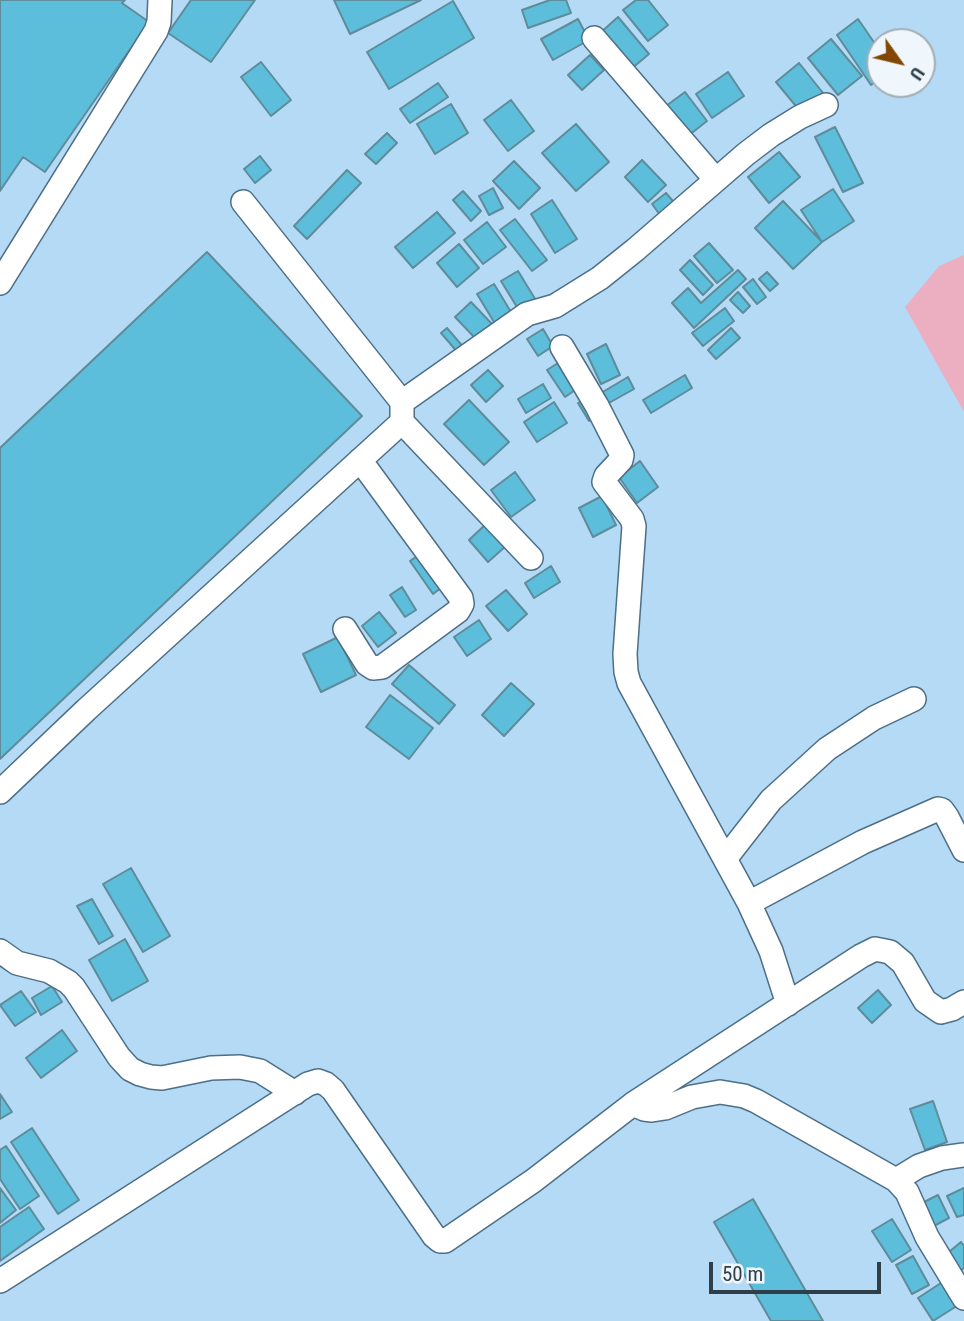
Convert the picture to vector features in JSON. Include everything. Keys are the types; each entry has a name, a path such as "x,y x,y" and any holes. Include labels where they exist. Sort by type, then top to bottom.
{"street":[{"path":"0,284 156,31 160,0"},
{"path":"594,38 716,180"},
{"path":"0,792 360,460 402,412 527,314 555,306 600,278 771,135 826,105"},
{"path":"243,202 402,412 531,558"},
{"path":"562,347 597,406 621,455 621,460 604,482 632,519 634,526 625,654 629,683 749,903 771,951 788,1004"},
{"path":"345,629 367,664 373,668 382,667 458,611 462,604 461,598 360,460"},
{"path":"725,859 771,800 827,749 874,718 914,699"},
{"path":"749,903 863,842 938,809 947,817 964,849"},
{"path":"0,1281 308,1084 318,1081 333,1090 434,1236 445,1241 533,1181 633,1104 875,949 890,952 903,963 925,1001 940,1012 964,1002"},
{"path":"0,951 17,963 49,971 68,982 119,1057 140,1074 162,1078 240,1067 260,1071 295,1093"},
{"path":"633,1104 652,1110 665,1108 692,1097 720,1092 744,1096 896,1180 907,1192 927,1237 964,1298"},
{"path":"896,1180 919,1166 942,1158 964,1155"}],"shaded area":[{"path":"964,255 964,412 905,307 939,266"}],"building":[{"path":"0,0 125,0 122,3 149,22 45,172 23,157 0,191"},
{"path":"191,0 255,0 211,62 168,33"},
{"path":"334,0 421,0 350,34"},
{"path":"550,0 566,0 571,13 528,28 522,10"},
{"path":"636,0 648,0 668,25 648,41 623,10"},
{"path":"453,1 474,38 389,89 367,52"},
{"path":"618,17 649,54 630,70 599,34"},
{"path":"578,19 589,40 553,60 541,39"},
{"path":"858,19 866,31 866,78 837,35"},
{"path":"831,39 862,76 838,95 808,58"},
{"path":"590,55 604,70 582,90 568,75"},
{"path":"261,62 291,100 271,116 241,77"},
{"path":"799,63 823,93 800,111 776,82"},
{"path":"728,72 744,96 712,118 696,94"},
{"path":"438,83 448,97 410,123 400,109"},
{"path":"685,92 707,121 688,136 666,106"},
{"path":"511,100 534,131 508,151 484,120"},
{"path":"451,104 468,133 435,154 417,124"},
{"path":"576,124 609,162 576,191 542,153"},
{"path":"835,127 863,183 843,192 815,137"},
{"path":"387,133 397,143 376,164 365,154"},
{"path":"779,152 800,177 769,203 748,177"},
{"path":"260,156 271,170 255,183 244,169"},
{"path":"642,160 666,185 648,202 625,177"},
{"path":"514,161 540,188 519,209 493,181"},
{"path":"347,170 361,183 307,239 294,226"},
{"path":"493,188 503,208 489,215 479,196"},
{"path":"833,189 854,221 822,242 801,210"},
{"path":"463,191 481,211 471,221 453,200"},
{"path":"666,193 678,207 663,219 652,204"},
{"path":"552,200 577,239 555,253 531,214"},
{"path":"783,201 822,242 793,269 755,228"},
{"path":"437,212 455,233 413,268 395,247"},
{"path":"515,219 547,260 532,271 500,230"},
{"path":"487,222 506,247 483,264 464,240"},
{"path":"709,243 733,270 717,283 694,256"},
{"path":"459,244 479,268 457,287 437,263"},
{"path":"207,252 362,416 0,759 0,448"},
{"path":"690,260 713,285 703,295 680,270"},
{"path":"738,270 746,279 694,328 672,303 688,288 701,303"},
{"path":"518,271 537,302 520,312 501,281"},
{"path":"767,272 778,284 770,291 759,279"},
{"path":"753,279 766,297 757,304 743,287"},
{"path":"494,284 514,317 497,327 477,294"},
{"path":"738,292 750,306 743,313 730,300"},
{"path":"471,302 492,324 476,339 455,317"},
{"path":"725,308 734,321 703,346 692,333"},
{"path":"447,328 465,349 459,354 441,333"},
{"path":"731,328 740,338 716,359 708,350"},
{"path":"543,329 553,346 538,356 527,339"},
{"path":"606,344 620,375 601,384 587,354"},
{"path":"566,358 584,384 565,397 547,370"},
{"path":"488,370 503,386 486,402 471,385"},
{"path":"685,375 692,388 651,413 643,400"},
{"path":"628,377 634,389 607,404 601,393"},
{"path":"543,384 551,398 526,413 518,399"},
{"path":"588,397 599,415 589,421 578,403"},
{"path":"469,400 509,442 484,465 444,424"},
{"path":"554,402 567,423 537,442 524,422"},
{"path":"640,461 658,487 637,503 619,477"},
{"path":"515,472 535,500 511,517 491,490"},
{"path":"602,496 616,525 593,537 579,508"},
{"path":"487,523 507,545 488,562 469,540"},
{"path":"423,552 445,585 433,594 410,561"},
{"path":"551,566 560,582 534,598 525,583"},
{"path":"402,587 416,610 405,617 390,595"},
{"path":"506,590 527,614 508,631 486,606"},
{"path":"379,612 396,633 378,647 362,626"},
{"path":"479,620 491,639 467,656 454,637"},
{"path":"338,637 356,675 321,692 303,654"},
{"path":"409,665 455,705 439,724 392,684"},
{"path":"511,683 534,704 504,736 482,715"},
{"path":"390,695 433,728 409,759 366,727"},
{"path":"131,868 170,936 143,952 103,884"},
{"path":"92,899 113,936 99,944 77,906"},
{"path":"125,939 148,981 112,1001 89,960"},
{"path":"52,986 62,1002 41,1015 32,998"},
{"path":"878,990 891,1005 872,1023 858,1008"},
{"path":"21,991 36,1012 15,1026 0,1005"},
{"path":"62,1030 77,1051 41,1078 26,1058"},
{"path":"0,1094 12,1112 0,1119"},
{"path":"933,1101 947,1142 925,1150 910,1109"},
{"path":"32,1128 79,1200 58,1214 11,1142"},
{"path":"6,1146 39,1196 20,1209 0,1179 0,1150"},
{"path":"0,1188 16,1210 0,1223"},
{"path":"964,1188 964,1215 957,1217 947,1196"},
{"path":"938,1195 949,1218 928,1229 916,1206"},
{"path":"753,1199 823,1321 771,1321 714,1222"},
{"path":"29,1207 44,1229 0,1261 0,1227"},
{"path":"892,1219 911,1250 892,1262 872,1231"},
{"path":"961,1242 964,1246 964,1268 958,1273 944,1256"},
{"path":"913,1256 929,1285 912,1294 896,1265"},
{"path":"947,1279 963,1302 933,1321 918,1298"}]}
